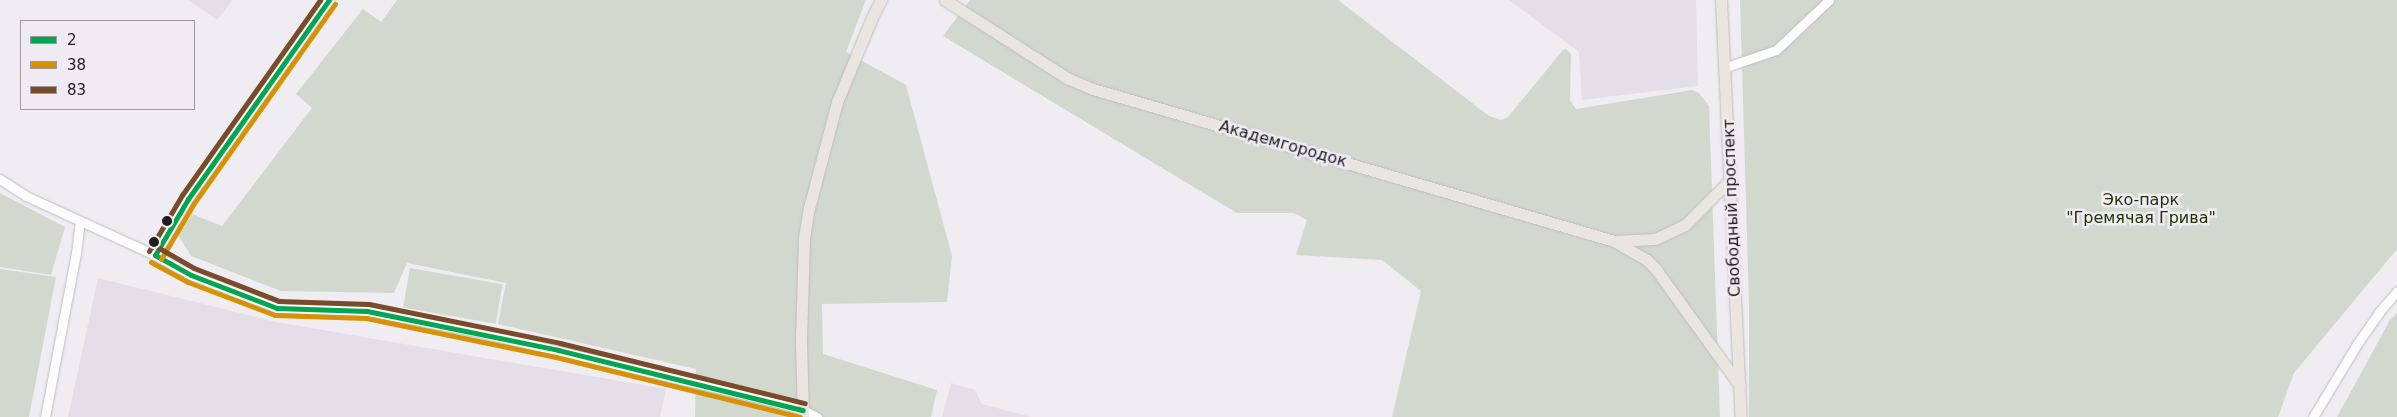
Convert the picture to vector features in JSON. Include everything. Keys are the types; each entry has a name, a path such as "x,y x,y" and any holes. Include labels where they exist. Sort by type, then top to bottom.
{"main road":[{"path":"803,414 801,340 803,262 809,208 837,102 873,15 882,0"},
{"name":"Академгородок","path":"944,0 1067,78 1093,89 1614,241"},
{"path":"957,0 967,14"},
{"name":"Свободный проспект","path":"1721,0 1726,67 1741,417"},
{"path":"1614,241 1655,239 1685,225 1730,180"},
{"path":"1614,241 1647,260 1655,268 1740,386"}],"street":[{"path":"155,255 188,199 328,0"},
{"path":"1726,67 1776,50 1829,0"},
{"path":"0,179 26,196 155,255 191,275 277,308 367,311 558,350 817,417"},
{"path":"45,417 76,253 80,221"},
{"path":"2313,417 2379,312 2397,291"}],"shaded area":[{"path":"188,0 233,0 217,20"},
{"path":"1509,0 1696,0 1698,86 1582,100 1579,52"},
{"path":"98,278 276,322 666,389 660,417 68,417"},
{"path":"951,383 975,390 982,404 1031,417 942,417"}],"green space":[{"path":"397,0 866,0 846,52 906,85 952,256 947,302 822,304 823,354 937,390 931,417 695,417 696,369 498,324 506,283 407,263 394,293 281,291 191,256 178,235 192,214 222,226 312,108 296,94 363,9 381,22"},
{"path":"970,0 1338,0 1489,116 1501,120 1508,117 1563,50 1566,49 1571,54 1570,100 1576,109 1692,90 1699,93 1709,106 1720,417 1392,417 1421,291 1382,260 1296,255 1307,220 1294,213 1237,213 943,36"},
{"name":"Эко-парк \"Гремячая Грива\"","path":"1740,0 2397,0 2397,249 2294,373 2278,417 1749,417 1749,304"},
{"path":"0,193 65,227 51,275 0,267"},
{"path":"410,268 503,284 496,324 403,307"},
{"path":"0,269 56,277 29,417 0,417"},
{"path":"2397,313 2397,417 2337,417 2390,320"}],"transit line":[{"name":"83","path":"149,251 182,195 320,0"},
{"name":"2","path":"155,255 188,199 329,0"},
{"name":"38","path":"161,259 194,203 335,4"},
{"name":"83","path":"159,248 194,268 279,301 369,304 560,343 805,403"},
{"name":"2","path":"155,255 191,275 277,308 367,311 558,350 803,410"},
{"name":"38","path":"151,262 188,282 275,315 366,318 556,357 800,417"}]}
